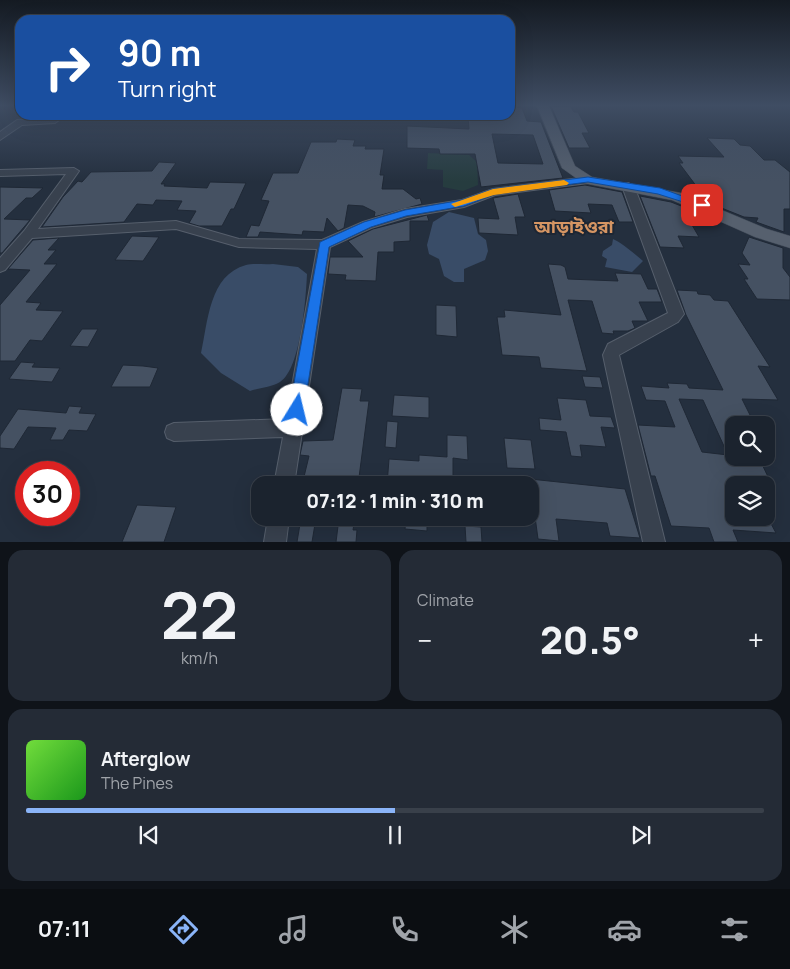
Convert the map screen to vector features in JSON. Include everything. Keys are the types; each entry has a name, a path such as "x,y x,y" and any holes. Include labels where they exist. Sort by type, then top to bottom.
{"main road":[{"path":"553,131 569,168 588,180 676,196 760,233 790,242"}],"street":[{"path":"0,173 74,171 28,234 0,267"},
{"path":"28,234 176,225 239,242 324,245 367,225 405,213 464,203 493,192 588,180"},
{"path":"628,186 676,314 673,318 614,349 611,355 654,542"},
{"path":"286,476 324,245"},
{"path":"174,432 294,428"},
{"path":"275,542 278,526"}],"green space":[{"path":"428,153 469,155 477,162 478,185 463,191 443,187 443,170 427,169"}],"water":[{"path":"449,212 474,218 478,234 486,240 488,251 485,260 464,269 464,282 454,282 444,276 439,259 429,254 427,245 433,222"},
{"path":"613,239 643,261 632,272 605,267 607,259 602,256 603,251 612,245"},
{"path":"273,264 298,267 307,274 301,332 298,348 287,375 277,384 250,391 221,373 201,353 212,301 224,279 234,270 246,265"}],"building":[{"path":"407,131 545,131 563,178 481,187 475,154 440,154 439,149 407,148","holes":["492,134 533,135 543,164 498,163"]},
{"path":"562,131 588,131 589,133 582,133 590,148 569,148"},
{"path":"707,138 734,139 740,145 750,146 764,160 775,160 790,172 790,209 784,209 784,232 756,222 758,218 744,217 709,203 679,163 683,163 678,156 724,157"},
{"path":"337,139 355,140 353,146 366,146 365,149 384,149 380,175 384,175 382,189 403,189 416,199 420,198 422,204 374,217 375,212 363,206 348,205 344,228 338,231 327,218 324,232 303,231 302,235 260,232 258,237 246,237 251,225 259,226 269,201 261,200 273,173 298,173 311,142 336,142"},
{"path":"159,162 176,163 161,184 165,184 164,186 207,188 210,182 246,183 234,209 231,209 222,226 199,226 189,223 196,211 177,210 182,201 156,200 153,205 137,204 124,222 42,227 63,197 78,181 82,182 91,172 152,171"},
{"path":"585,185 622,192 633,222 619,222 612,205 588,204 591,213 555,211 549,190"},
{"path":"0,187 43,188 32,198 26,198 4,219 30,220 2,253 0,253"},
{"path":"518,194 525,217 515,217 518,235 479,233 478,218 499,219 493,198"},
{"path":"640,196 671,202 689,209 694,219 688,218 699,237 678,236 684,248 660,247"},
{"path":"427,215 429,221 410,221 410,241 394,242 394,252 378,252 376,281 345,280 346,275 328,274 330,257 363,257 348,241 373,229"},
{"path":"132,236 159,237 143,261 115,260"},
{"path":"749,237 783,248 783,268 790,277 790,300 757,299 744,279 748,279 738,264 750,265 742,253"},
{"path":"59,238 48,250 56,250 44,264 57,264 26,302 41,303 36,310 63,311 42,341 30,340 15,361 0,361 0,305 30,270 8,269 33,240"},
{"path":"548,264 565,267 568,279 618,281 615,273 641,274 648,289 657,289 662,302 639,302 648,321 632,321 635,328 628,331 613,331 614,334 602,333 592,301 568,300 587,371 541,368 539,357 502,355 497,317 505,317 504,310 561,315"},
{"path":"677,290 697,291 698,294 710,295 714,300 728,301 770,367 758,366 778,400 742,399 750,416 725,416 725,448 703,400 679,399 702,452 725,455 725,466 763,466 768,476 725,476 725,526 772,526 776,533 733,530 738,542 714,542 709,528 671,526 655,476 651,476 638,425 675,427 665,401 646,400 641,386 669,388 667,383 687,384 689,388 723,390 686,315"},
{"path":"436,305 456,306 457,337 436,335"},
{"path":"82,329 98,329 88,347 70,346"},
{"path":"21,362 35,363 32,367 60,368 52,382 9,379"},
{"path":"123,365 158,368 150,387 111,387"},
{"path":"582,376 600,377 603,388 585,387"},
{"path":"342,388 362,389 360,401 369,401 359,476 304,476 309,456 300,455 303,441 333,440"},
{"path":"394,395 429,397 429,418 392,416"},
{"path":"557,398 586,400 590,416 611,417 615,428 601,427 606,447 580,445 582,457 571,456 566,432 540,430 539,418 561,420"},
{"path":"69,406 82,407 79,413 96,414 87,431 69,430 63,440 50,440 56,428 28,427 14,449 0,448 0,436 18,409 66,413"},
{"path":"387,421 398,422 396,448 385,447"},
{"path":"447,435 467,436 468,460 453,458 453,476 388,476 389,459 419,461 419,455 447,457"},
{"path":"504,438 531,440 535,469 507,468"},
{"path":"539,480 625,489 640,538 610,536 607,523 556,519 559,541 538,539 536,526 539,526"},
{"path":"137,505 176,507 164,542 122,542"},
{"path":"300,526 315,526 312,542 297,542"},
{"path":"338,526 354,526 353,530 357,530 356,542 336,542"},
{"path":"405,526 427,526 427,531 405,529"},
{"path":"465,526 481,527 482,542 466,542"}],"slow traffic":[{"path":"455,204 464,203 493,192 564,183"}],"district":[{"name":"আড়াইওরা","path":"574,227"}],"route":[{"path":"297,410 324,245 367,225 405,213 464,203 493,192 588,180 660,191 702,205"}]}
